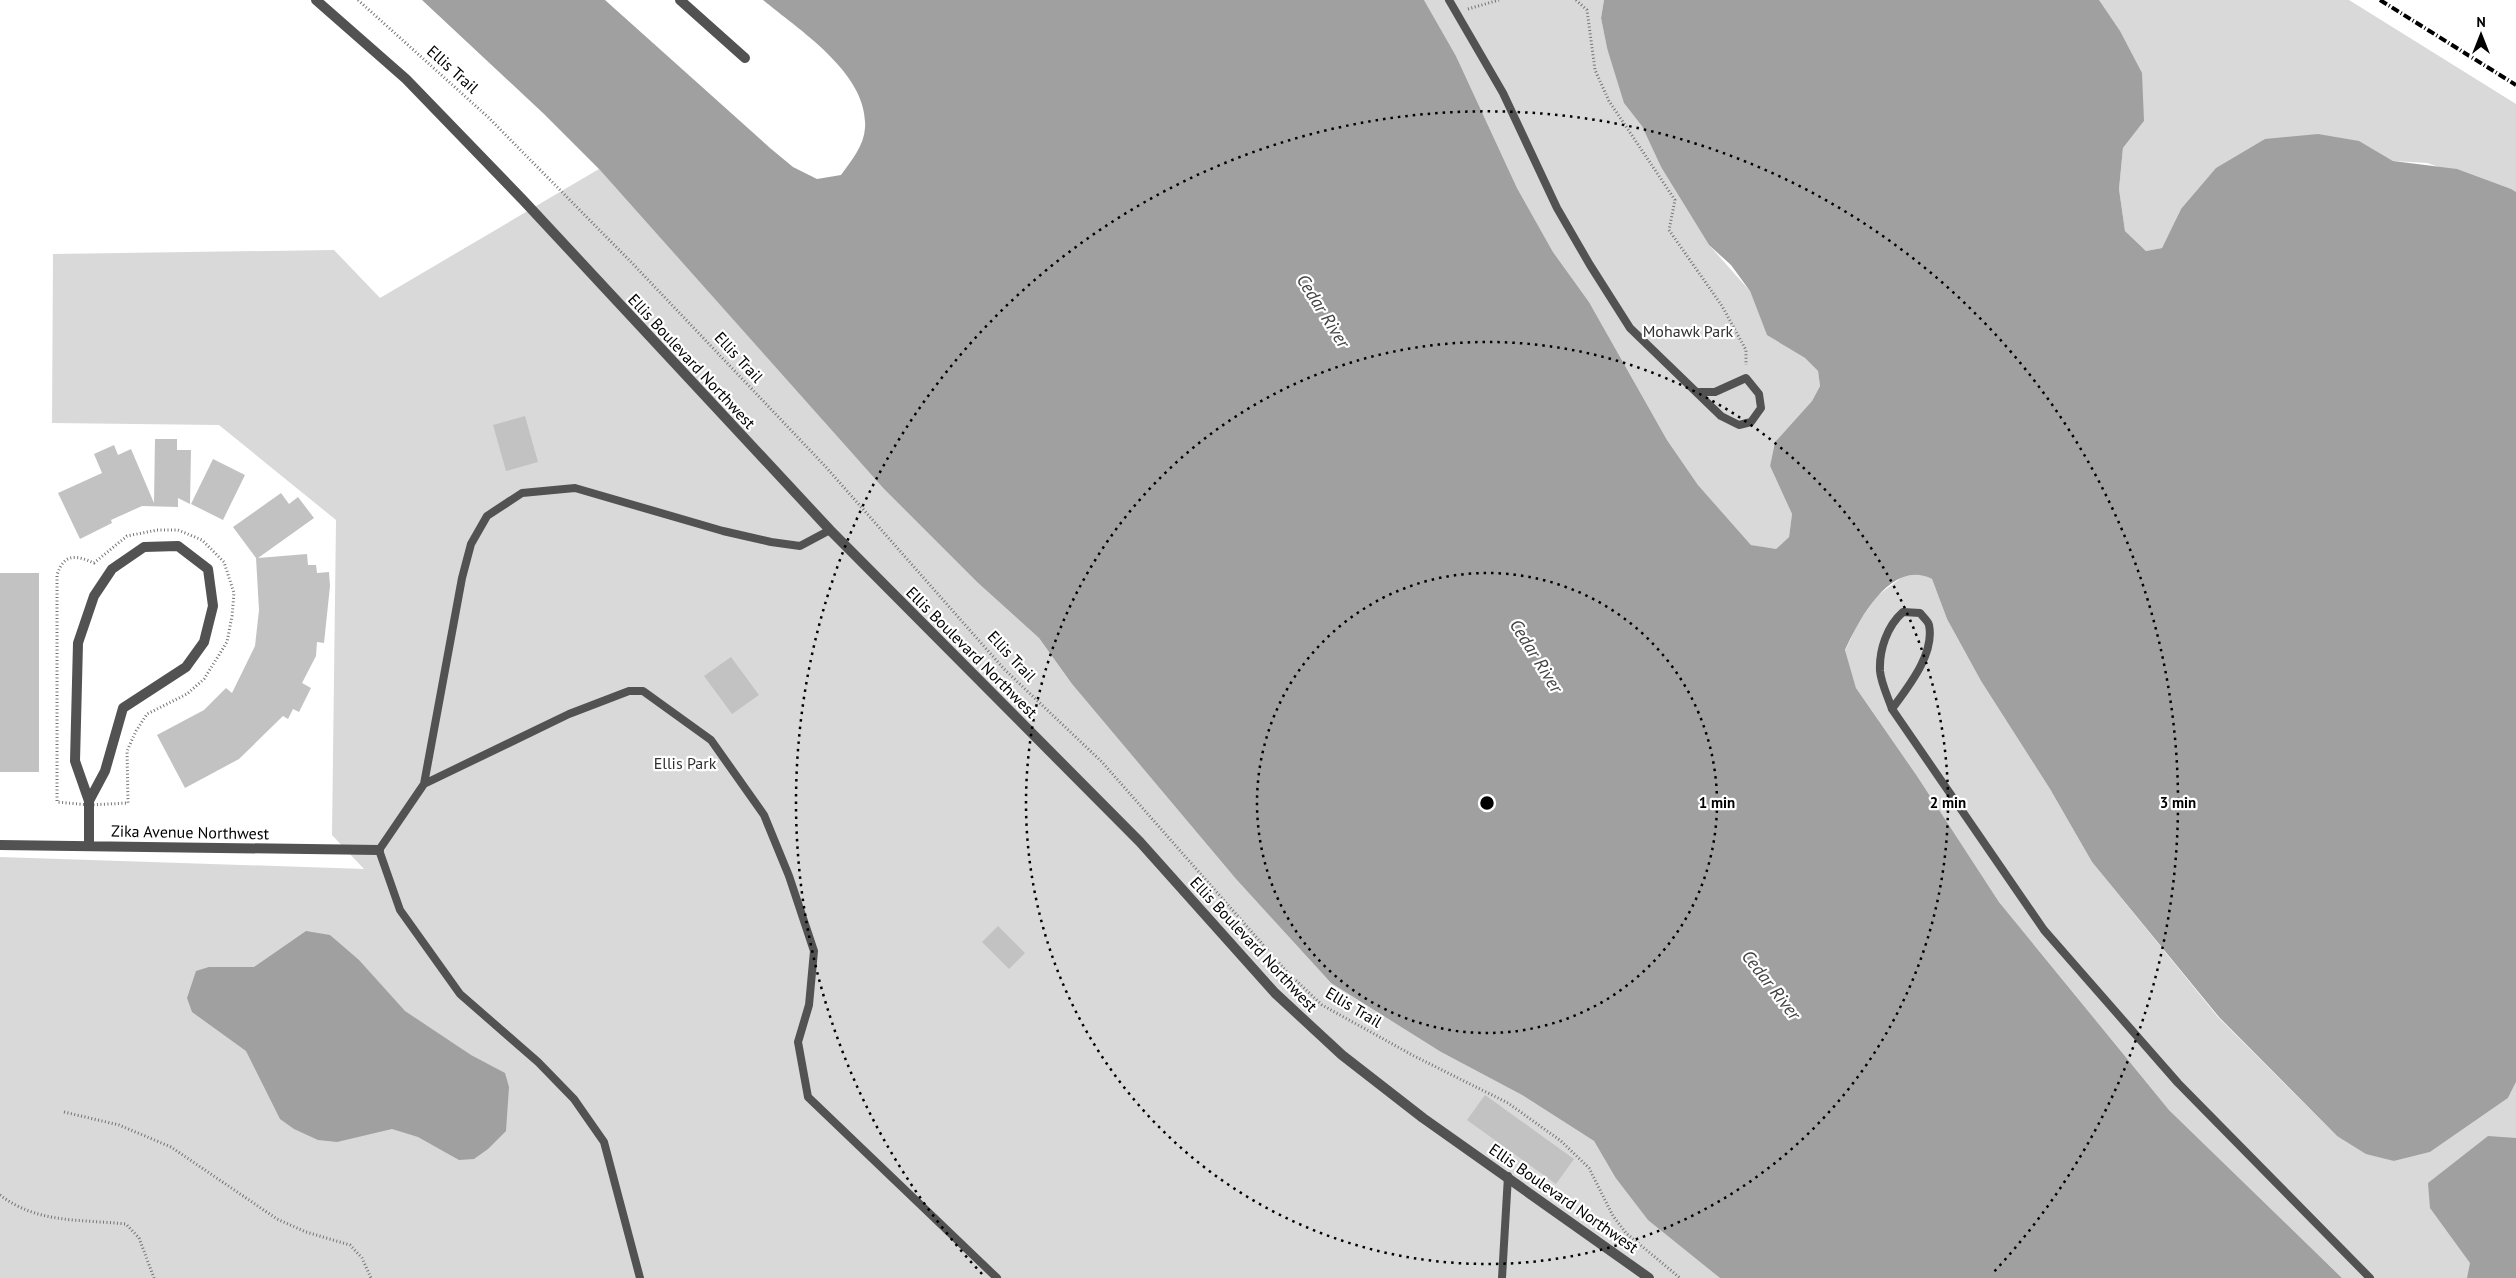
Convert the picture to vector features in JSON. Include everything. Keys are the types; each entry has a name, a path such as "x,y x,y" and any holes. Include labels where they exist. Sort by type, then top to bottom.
{"street":[{"name":"Ellis Boulevard Northwest","path":"316,0 406,79 524,200 830,530 1140,842 1275,993 1342,1055 1423,1118 1508,1176 1649,1278"},
{"path":"680,0 745,58"},
{"path":"88,803 106,771 123,708 186,668 204,642 213,606 208,569 178,546 144,547 112,569 94,596 78,644 75,761 88,803 88,846"},
{"name":"Zika Avenue Northwest","path":"0,844 379,850"}],"lane":[{"path":"1449,0 1503,93 1557,208 1630,328 1721,416 1739,425 1751,422 1761,408 1759,394 1746,378 1715,392 1697,392"},
{"path":"640,1278 604,1142 574,1099 538,1062 460,994 400,910 379,850 424,784 462,578 472,544 487,516 522,492 576,488 723,531 800,546 830,530"},
{"path":"1892,709 1921,669 1929,634 1929,623 1920,613 1903,612 1893,621 1883,647 1880,672 1892,709 2044,930 2178,1083 2370,1278"},
{"path":"424,784 569,714 629,691 644,692 711,740 764,815 788,876 814,952 809,1005 798,1042 808,1097 997,1278"},
{"path":"1502,1278 1508,1176"}],"path":[{"name":"Ellis Trail","path":"358,0 488,117 633,264 825,466 1004,669 1102,762 1287,972 1322,1005 1414,1056 1508,1103 1562,1141 1589,1168 1612,1216 1626,1233 1680,1278"},
{"path":"1457,13 1499,0"},
{"path":"1576,0 1588,10 1595,70 1609,101 1675,200 1669,230 1722,306 1746,350 1746,378"},
{"path":"157,530 178,530 202,540 224,562 234,593 227,642 204,679 187,694 148,714 136,731 127,751 128,803 88,803 57,802 57,575 60,564 69,558 79,557 94,563 127,536 157,530"},
{"path":"64,1112 119,1125 171,1147 277,1219 306,1232 350,1245 362,1258 371,1278"},
{"path":"0,1195 27,1212 43,1217 126,1224 139,1238 154,1278"}],"green space":[{"name":"Mohawk Park","path":"1424,0 1604,0 1601,18 1607,48 1661,167 1709,245 1750,291 1767,334 1805,358 1818,371 1820,386 1812,401 1775,442 1770,466 1792,514 1789,537 1775,550 1751,545 1698,485 1667,440 1589,302 1553,252 1517,188 1456,56"},
{"path":"2099,0 2349,0 2516,104 2516,193 2427,163 2393,161 2358,141 2181,209 2162,248 2146,251 2125,231 2119,189 2123,148 2144,121"},
{"name":"Ellis Park","path":"599,169 884,489 977,582 1039,638 1072,684 1236,879 1331,983 1441,1052 1522,1095 1594,1141 1615,1177 1720,1278 0,1278 0,857 364,869 332,835 336,520 219,425 52,423 53,254 334,250 380,298"},
{"path":"1906,574 1922,574 1932,579 1947,619 1981,681 2050,789 2092,862 2218,1017 2337,1136 2394,1161 2430,1152 2508,1098 2516,1082 2516,1278 2342,1278 2169,1110 1999,902 1917,776 1856,688 1845,651 1857,625 1877,596"}],"water":[{"name":"Cedar River","path":"422,0 605,0 770,148 793,167 817,179 841,175 853,159 864,135 863,108 856,89 829,55 763,0 1424,0 1456,56 1517,188 1553,252 1589,302 1667,440 1698,485 1751,545 1776,549 1789,537 1792,514 1770,466 1775,442 1812,401 1820,386 1818,371 1805,358 1767,335 1750,291 1731,265 1709,245 1661,167 1642,126 1624,103 1607,48 1601,18 1604,0 2099,0 2120,31 2142,73 2144,121 2123,148 2119,189 2125,231 2146,251 2162,248 2181,209 2216,168 2265,139 2318,134 2359,141 2393,161 2457,169 2511,189 2516,192 2516,1082 2508,1098 2430,1152 2394,1161 2366,1154 2337,1136 2219,1017 2092,862 2050,789 1981,681 1947,619 1932,579 1917,575 1903,577 1890,584 1878,595 1859,623 1845,650 1856,688 1917,776 1999,902 2169,1110 2342,1278 1720,1278 1648,1220 1615,1177 1594,1141 1522,1095 1441,1052 1331,983 1236,879 1072,684 1039,638 977,582 884,489 599,169 544,114"},
{"path":"306,931 330,935 359,960 405,1011 471,1055 505,1073 509,1087 506,1131 488,1149 474,1159 459,1160 418,1137 392,1129 337,1142 318,1140 294,1129 280,1119 246,1051 192,1012 187,998 196,971 209,967 254,967"},
{"path":"2488,1136 2516,1138 2516,1278 2467,1278 2470,1263 2430,1208 2428,1183"}],"building":[{"path":"525,416 538,462 506,471 493,425"},
{"path":"155,439 177,439 177,450 191,450 190,504 178,498 178,507 142,506 111,520 112,523 80,539 58,493 102,473 94,454 114,445 118,455 131,449 154,503"},
{"path":"213,459 245,475 223,520 191,504"},
{"path":"281,493 289,504 298,497 314,518 258,558 307,554 308,565 316,565 317,573 329,572 330,586 324,643 317,642 316,656 302,683 311,688 299,712 293,709 288,719 283,716 239,759 185,788 157,735 204,710 226,688 232,693 255,646 259,610 256,558 233,527"},
{"path":"0,573 39,573 39,772 0,772"},
{"path":"731,657 759,695 732,714 704,676"},
{"path":"998,926 1025,953 1009,969 982,942"},
{"path":"1485,1095 1574,1159 1556,1184 1467,1120"}],"railway":[{"path":"2380,0 2516,85"}]}
